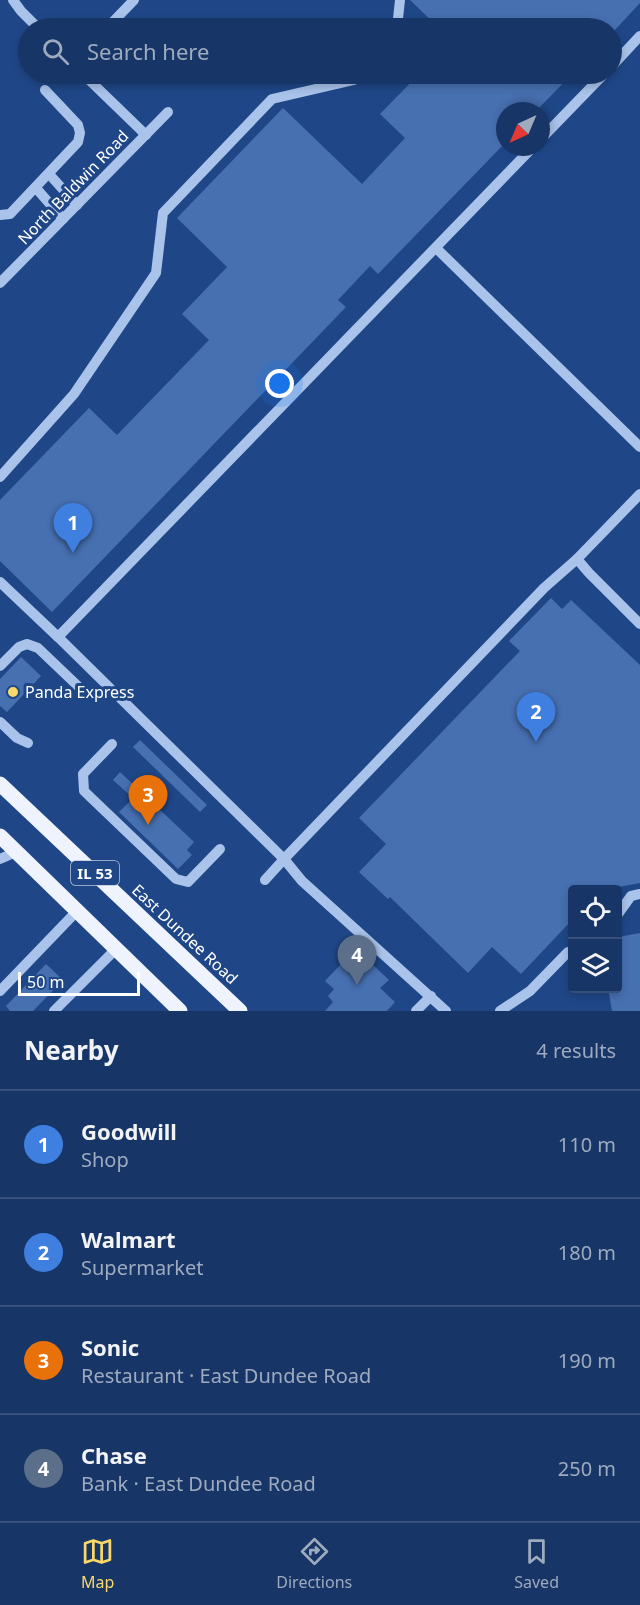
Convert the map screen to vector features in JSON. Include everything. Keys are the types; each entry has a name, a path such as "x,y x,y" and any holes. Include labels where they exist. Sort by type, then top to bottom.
{"main road":[{"name":"East Dundee Road","path":"2,786 240,1011"},
{"name":"IL 53","path":"0,836 180,1011"}],"street":[{"path":"13,0 28,18"},
{"path":"117,18 134,0"},
{"path":"398,18 400,0"},
{"path":"622,55 640,36"},
{"path":"93,84 146,135"},
{"path":"0,477 74,394 156,273 163,213 272,99 340,84"},
{"path":"550,130 594,84"},
{"path":"0,215 10,214 78,142 80,133 78,125 45,90"},
{"name":"North Baldwin Road","path":"0,283 168,112"},
{"path":"58,637 524,156"},
{"path":"49,174 77,205"},
{"path":"36,188 63,219"},
{"path":"436,248 640,447"},
{"path":"265,880 544,588 577,559 640,494"},
{"path":"577,559 640,624"},
{"path":"0,582 284,860 302,881 446,1011"},
{"path":"0,666 19,647 27,644 38,648 81,689"},
{"path":"0,722 17,738 28,743"},
{"path":"112,744 82,774 84,791 92,799 176,879 189,882 220,849"},
{"path":"0,859 16,852"},
{"path":"622,908 631,896 640,894"},
{"path":"0,991 77,911"},
{"path":"54,1011 116,949"},
{"path":"500,1011 530,991 567,952"},
{"path":"416,1011 431,996"}],"building":[{"path":"410,0 640,0 640,3 622,22 622,18 429,18"},
{"path":"409,84 562,84 545,102 496,102 496,152 378,274 370,266 338,300 346,307 52,612 0,561 0,500 89,408 117,435 209,340 182,314 227,267 177,218 283,108 362,184 405,138 380,114"},
{"path":"551,598 562,609 571,600 640,665 640,883 622,886 568,885 568,924 521,974 492,947 468,973 390,897 388,899 359,872 386,844 359,818 520,651 509,641"},
{"name":"Panda Express","path":"21,657 41,676 7,712 0,706 0,679"},
{"path":"140,740 207,805 200,812 133,747"},
{"path":"120,772 194,842 187,850 192,855 178,869 119,812 133,798 113,780"},
{"path":"640,933 640,1011 612,1011 609,993 622,993 622,936"},
{"path":"342,963 351,971 357,964 364,971 371,963 389,980 380,988 395,1002 387,1011 325,1011 333,1002 328,996 334,989 325,981"},
{"path":"46,964 63,980 33,1011 10,1011 6,1006"}],"place":[{"name":"Goodwill","path":"73,553"},
{"name":"Panda Express","path":"13,692"},
{"name":"Walmart","path":"536,742"},
{"name":"Sonic","path":"148,825"},
{"name":"Chase","path":"357,985"}]}
